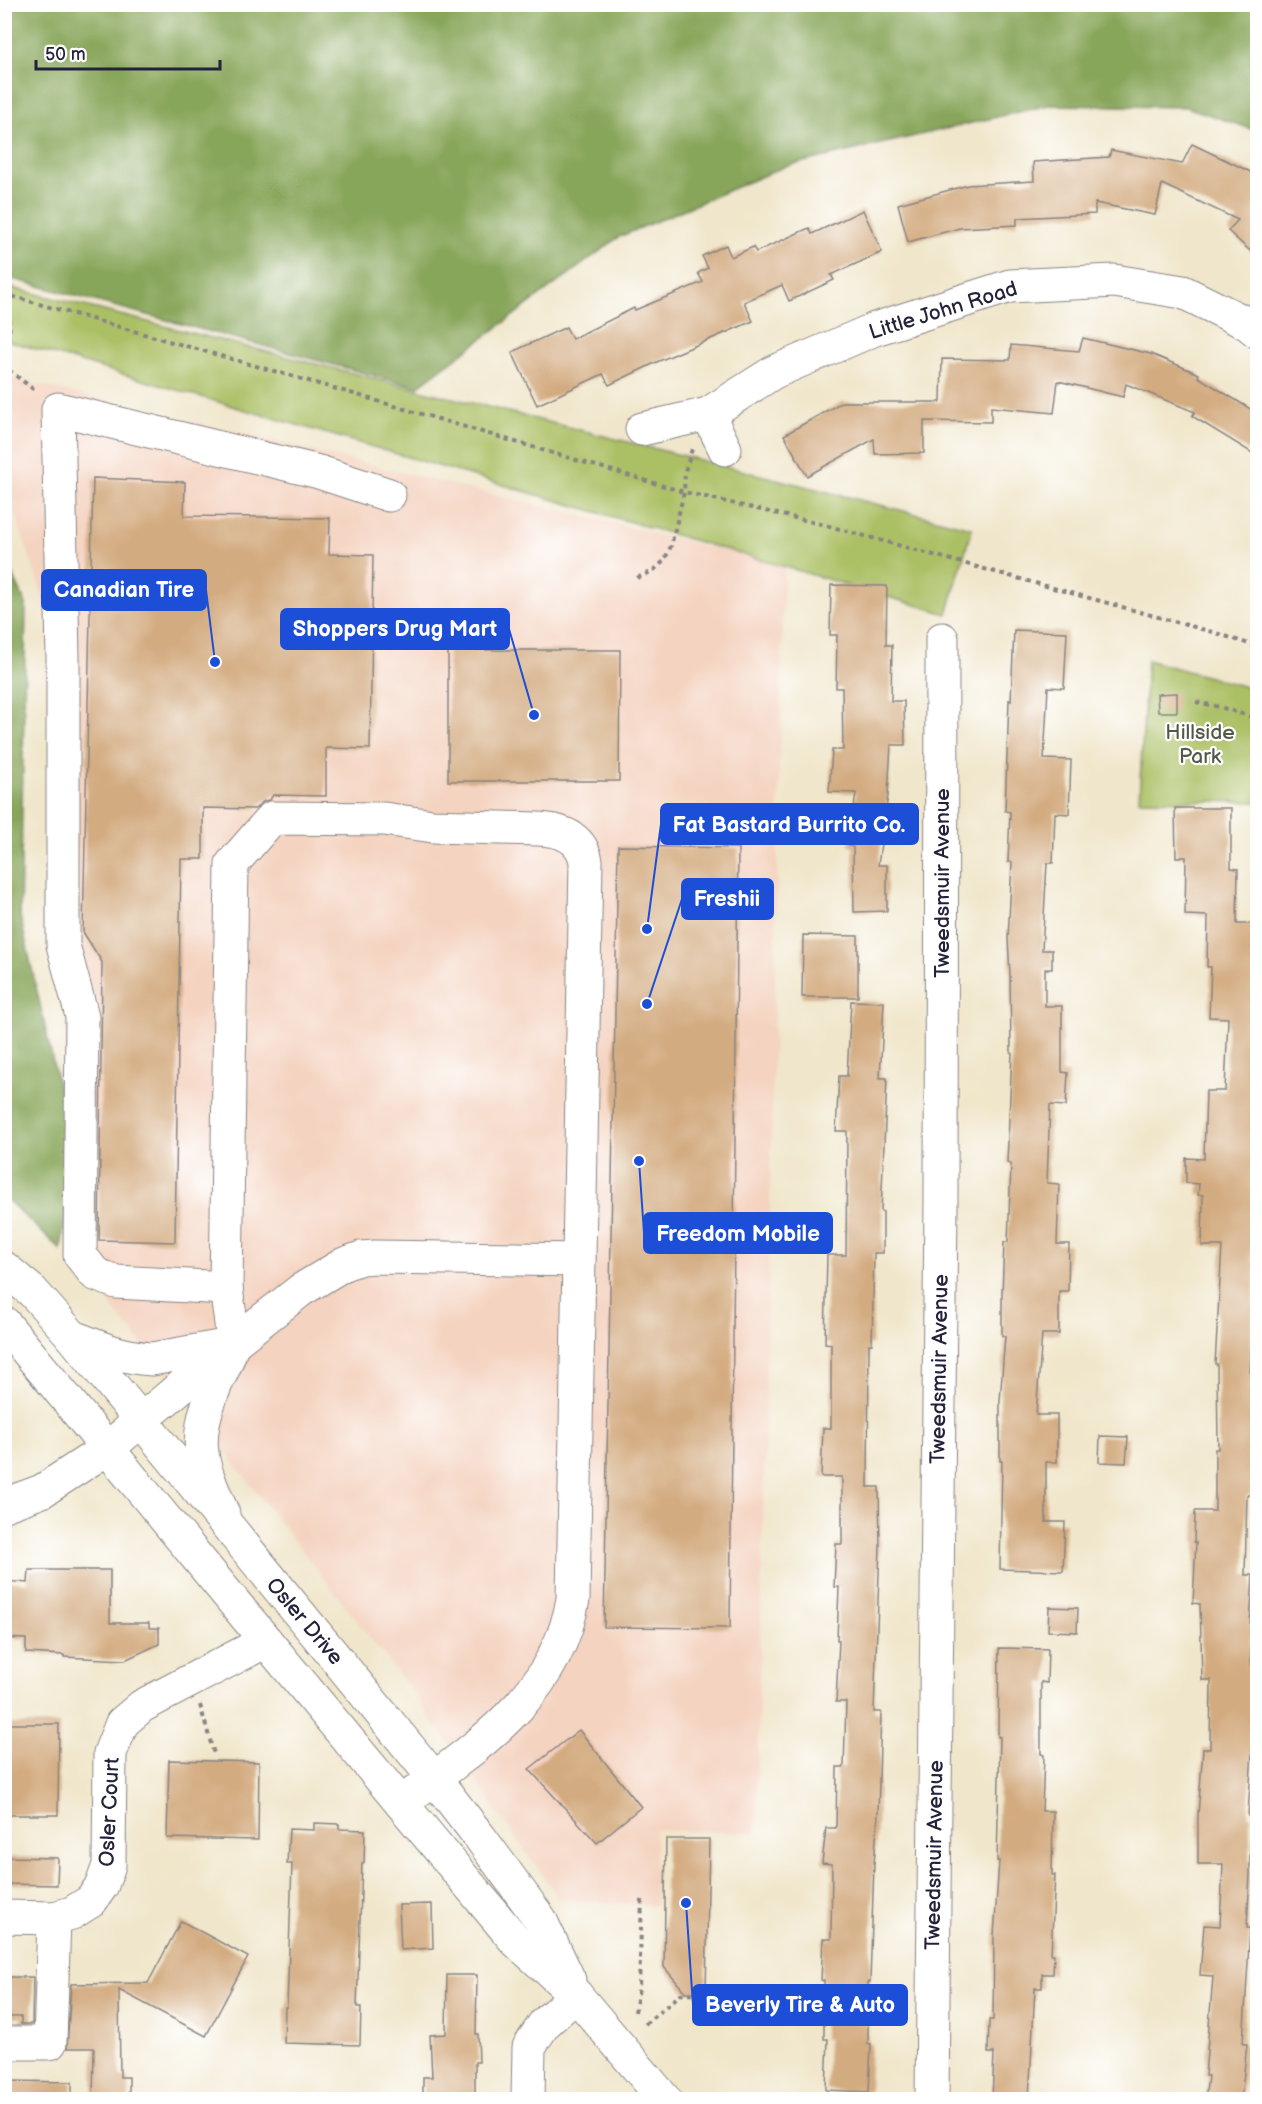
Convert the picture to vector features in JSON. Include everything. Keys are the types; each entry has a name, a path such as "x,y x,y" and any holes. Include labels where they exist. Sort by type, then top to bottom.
{"street":[{"name":"Little John Road","path":"642,429 706,415 774,372 875,329 1010,286 1114,281 1183,292 1248,324 1257,332"},
{"path":"226,1288 116,1282 95,1274 80,1255 82,1016 63,945 63,658 58,409 319,472 389,495"},
{"path":"706,415 725,449"},
{"name":"Tweedsmuir Avenue","path":"932,2100 941,1215 942,639"},
{"path":"229,1529 205,1473 200,1443 211,1396 232,1344 226,1288 232,864 272,818 384,819 433,826 553,830 568,835 584,850 586,861 573,1599 570,1617 553,1660 530,1694 492,1732 401,1803"},
{"path":"4,1505 42,1491 108,1448 232,1344 301,1290 334,1269 361,1258 391,1256 579,1260"},
{"name":"Osler Drive","path":"4,1268 33,1292 72,1336 434,1778 540,1919 576,1995"},
{"name":"Osler Drive","path":"4,1323 515,1940 576,1995 666,2100"},
{"path":"72,1336 128,1358 152,1359 232,1344"},
{"name":"Osler Court","path":"4,1917 54,1918 72,1913 92,1901 102,1885 109,1865 110,1753 122,1723 142,1706 266,1641"},
{"path":"4,2043 50,2043 54,1918"},
{"path":"528,2100 530,2047 544,2024 576,1995"}],"path":[{"path":"4,294 354,394 684,492 825,525 1216,633 1257,647"},
{"path":"4,310 10,323 6,368 58,409"},
{"path":"637,578 653,571 664,561 671,546 684,492 685,471 706,415"},
{"path":"1196,702 1257,719"},
{"path":"192,1681 214,1754"},
{"path":"635,2012 639,1987 642,1899"},
{"path":"645,2025 681,1994 721,1996"}],"shaded area":[{"path":"4,376 784,565 756,1833 655,1830 656,1906 559,1899 413,1693 75,1259 47,607 5,485"}],"green space":[{"path":"4,5 1257,5 1257,131 1186,107 1049,105 786,166 619,237 417,387 5,277"},
{"path":"4,286 972,528 947,614 5,340"},
{"path":"4,555 26,604 20,916 74,1155 61,1250 5,1198"},
{"name":"Hillside Park","path":"1147,660 1257,690 1257,802 1139,800"}],"building":[{"path":"1192,144 1257,175 1257,257 1228,231 1238,220 1162,184 1155,215 1095,203 1095,214 1017,218 1017,225 960,228 908,242 898,204 968,185 1034,181 1033,162 1109,157 1111,150 1182,164"},
{"path":"863,210 882,252 831,275 834,280 789,301 782,285 744,302 753,321 609,385 603,374 537,405 512,352 566,327 572,339 634,308 635,310 703,282 698,273 708,268 702,256 726,245 731,257 753,247 756,252 809,228 812,234"},
{"path":"1083,338 1151,354 1199,374 1198,377 1257,413 1257,456 1192,416 1195,412 1126,384 1123,397 1058,381 1054,413 991,407 991,422 924,421 924,453 875,454 874,439 807,476 784,435 842,402 941,402 942,359 1010,360 1011,345 1079,351"},
{"path":"93,478 185,482 184,516 330,518 329,554 373,555 370,749 326,748 326,796 273,795 270,800 264,801 255,809 203,808 203,859 181,859 175,1242 99,1240 102,962 83,932"},
{"path":"831,585 887,586 886,645 892,645 891,701 904,701 905,745 891,745 888,795 878,865 887,865 887,911 854,912 853,847 849,846 856,793 829,792 832,750 843,750 842,688 836,688 837,635 830,635"},
{"path":"1014,630 1067,632 1064,688 1048,687 1044,759 1071,760 1069,814 1055,813 1053,863 1047,863 1042,950 1052,950 1052,969 1045,969 1045,1006 1062,1006 1062,1072 1068,1073 1066,1106 1050,1105 1047,1183 1059,1184 1057,1244 1069,1244 1068,1291 1059,1291 1059,1334 1042,1334 1036,1415 1057,1415 1057,1462 1046,1462 1046,1522 1065,1522 1063,1571 1000,1569 1002,1461 1000,1461 1000,1401 1005,1336 1002,1336 1002,1294 1004,1242 1008,1242 1011,1164 1007,1163 1012,1053 1008,939 1012,862 1008,862 1010,812 1005,811"},
{"path":"448,650 620,650 619,781 448,781"},
{"path":"1177,693 1177,712 1158,712 1157,694"},
{"path":"1175,808 1231,808 1231,868 1238,869 1237,924 1257,924 1257,1137 1255,1137 1252,1261 1256,1261 1250,1372 1254,1372 1254,1421 1252,1495 1247,1495 1245,1575 1253,1575 1250,1625 1252,1685 1256,1685 1255,1735 1253,1735 1248,1816 1250,1816 1250,1873 1247,1928 1250,1928 1243,2044 1247,2044 1241,2100 1205,2100 1213,1976 1200,1975 1204,1925 1220,1926 1223,1864 1198,1864 1198,1815 1203,1749 1210,1749 1211,1680 1202,1680 1200,1604 1193,1603 1196,1542 1194,1542 1195,1511 1215,1511 1215,1449 1218,1449 1217,1364 1215,1364 1222,1246 1202,1246 1203,1195 1198,1195 1199,1184 1186,1183 1186,1158 1204,1159 1206,1091 1225,1091 1228,1018 1209,1017 1211,967 1207,967 1208,916 1185,915 1186,857 1176,857"},
{"path":"618,846 738,848 730,1628 604,1627"},
{"path":"803,935 858,936 858,997 802,997"},
{"path":"851,1001 884,1002 880,1078 887,1078 881,1212 883,1212 883,1253 874,1253 872,1344 869,1344 868,1487 879,1487 880,1546 874,1712 881,1712 870,1982 868,1982 868,2044 871,2044 869,2092 826,2090 828,2039 824,2039 824,1981 821,1980 823,1939 831,1939 832,1864 822,1863 826,1828 836,1828 837,1767 844,1767 846,1702 836,1702 839,1587 834,1587 836,1544 842,1544 842,1477 821,1477 823,1428 831,1428 831,1344 825,1343 827,1255 846,1255 847,1131 836,1131 839,1076 847,1076"},
{"path":"1100,1436 1128,1437 1126,1463 1099,1462"},
{"path":"29,1570 110,1570 110,1623 149,1623 149,1628 159,1628 159,1644 125,1660 26,1653 26,1639 4,1638 4,1581 28,1583"},
{"path":"1049,1607 1078,1608 1077,1632 1048,1631"},
{"path":"999,1648 1048,1649 1047,1683 1041,1682 1041,1754 1044,1755 1042,1811 1053,1811 1052,1875 1055,1875 1051,1954 1054,1954 1053,1974 1042,1974 1042,1988 1035,1988 1029,2100 992,2100 994,2053 988,2053 989,2020 993,2020 994,1936 999,1861 997,1861 1000,1737 998,1737"},
{"path":"4,1724 59,1724 58,1815 4,1815"},
{"path":"579,1730 641,1807 597,1843 529,1769"},
{"path":"169,1760 259,1762 258,1840 167,1838"},
{"path":"314,1823 339,1824 339,1829 365,1830 357,2007 361,2007 360,2045 284,2043 292,1864 287,1864 289,1829 314,1830"},
{"path":"666,1839 709,1839 706,1992 685,1992 664,1967"},
{"path":"4,1857 58,1858 57,1885 4,1884"},
{"path":"432,1904 433,1948 401,1950 399,1905"},
{"path":"181,1921 248,1957 206,2036 119,1990 120,2077 129,2077 129,2100 93,2100 94,2048 67,2048 71,1984 148,1983"},
{"path":"447,1975 477,1975 476,2034 478,2034 479,2062 475,2062 475,2100 423,2100 423,2077 432,2077 430,2035 446,2034"},
{"path":"4,1977 33,1977 32,2024 21,2024 21,2017 4,2017"},
{"path":"8,2081 72,2082 72,2100 8,2100"}],"place":[{"name":"Canadian Tire","path":"215,662"},
{"name":"Shoppers Drug Mart","path":"534,715"},
{"name":"Fat Bastard Burrito Co.","path":"647,929"},
{"name":"Freshii","path":"647,1004"},
{"name":"Freedom Mobile","path":"639,1161"},
{"name":"Beverly Tire & Auto","path":"686,1903"}]}
